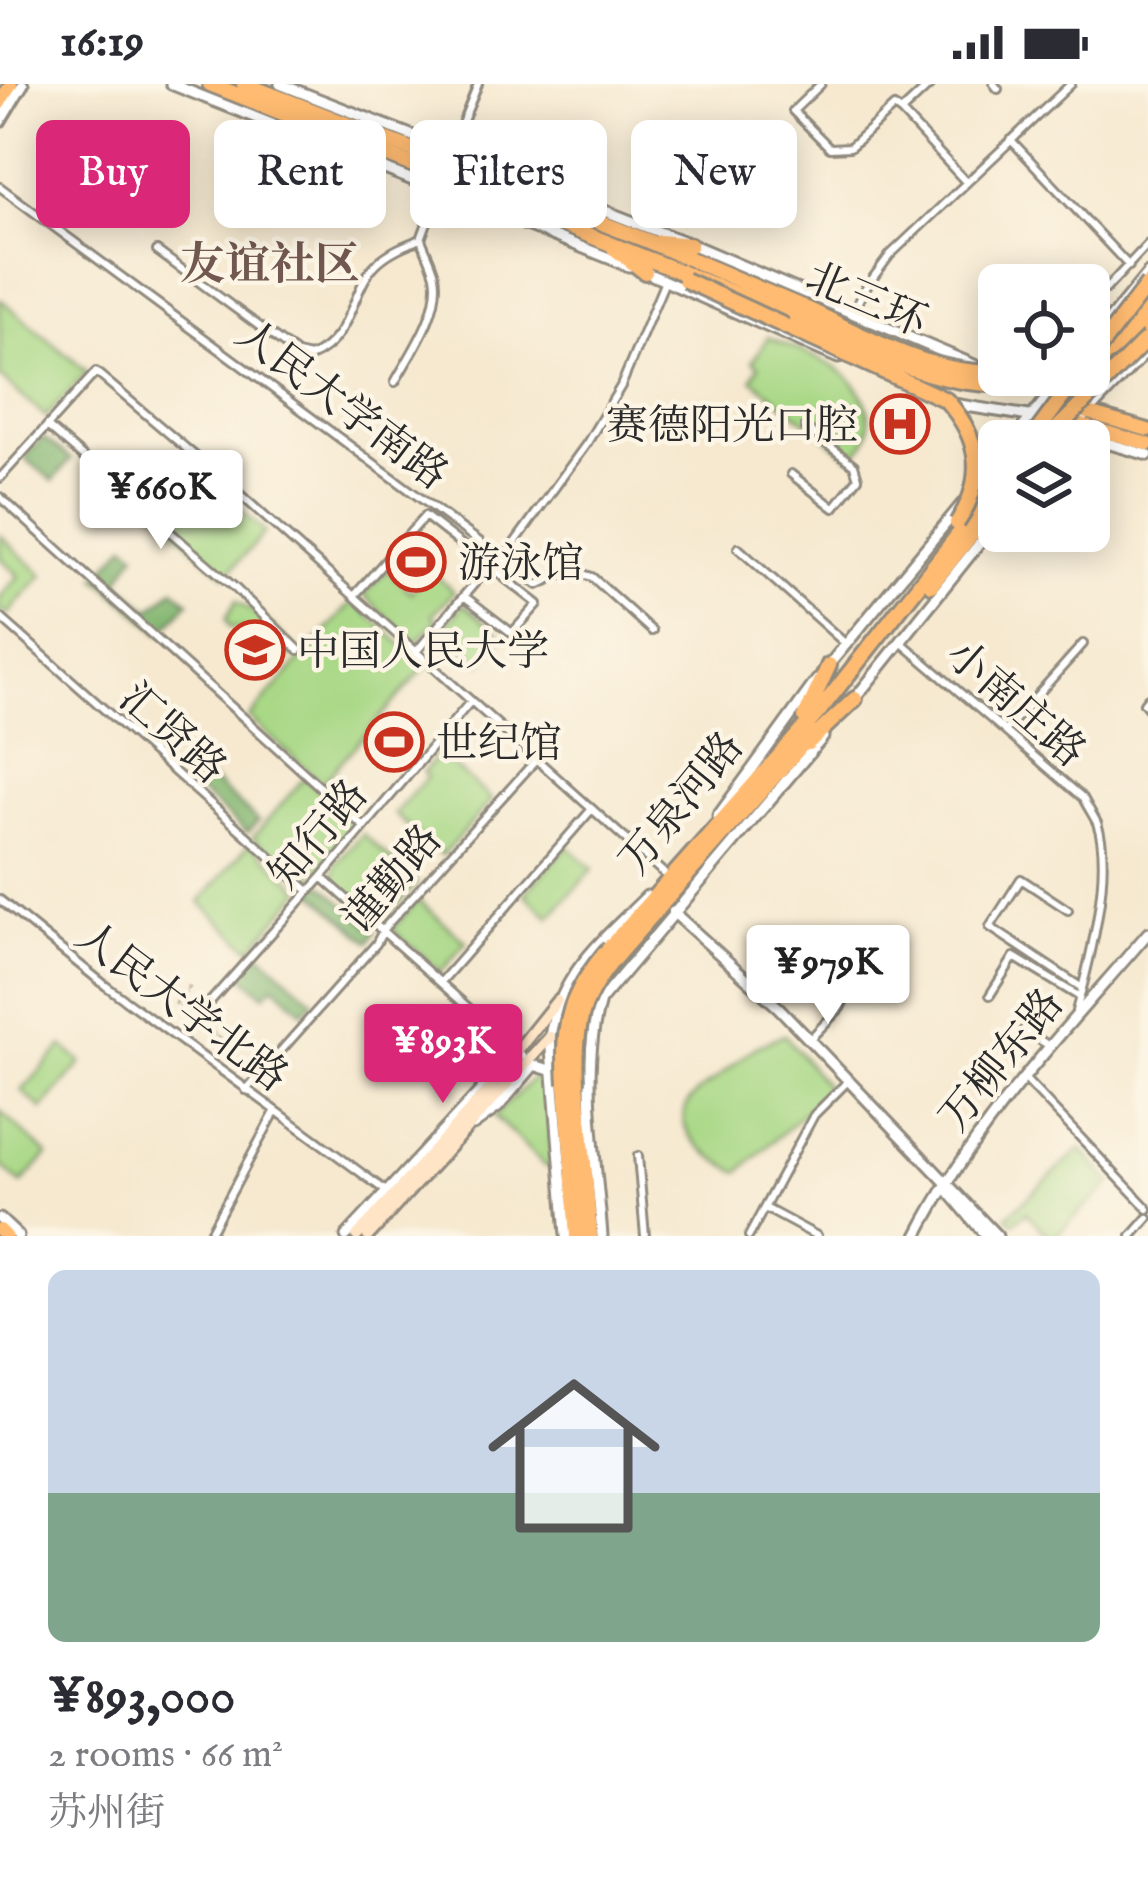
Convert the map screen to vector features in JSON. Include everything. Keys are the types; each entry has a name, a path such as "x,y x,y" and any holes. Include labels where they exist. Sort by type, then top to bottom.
{"highway":[{"name":"北三环","path":"210,84 410,163"},
{"name":"北三环","path":"244,84 410,148"},
{"name":"北三环","path":"577,228 645,248"},
{"name":"北三环","path":"605,228 799,312 915,356 978,371"},
{"path":"601,237 645,272"},
{"path":"645,248 691,244"},
{"path":"645,248 685,280 946,400 968,428 977,461 974,492 957,523 806,717"},
{"path":"1110,334 1148,284"},
{"path":"1110,336 1148,309"},
{"path":"799,312 938,379 978,383"},
{"path":"1110,353 1148,325"},
{"path":"1060,420 1148,338"},
{"name":"万泉河路","path":"578,1236 564,1036 570,1007 588,972 614,950 781,761 978,526"},
{"path":"781,761 829,665"},
{"path":"781,761 856,699"},
{"name":"万泉河路","path":"566,1080 590,1236"}],"main road":[{"path":"0,103 11,84"},
{"path":"1088,410 1148,427"},
{"path":"1110,438 1148,444"},
{"path":"358,1236 514,1061 557,1001"},
{"path":"371,1236 394,1196 469,1127 550,1037"},
{"path":"0,1230 7,1236"}],"street":[{"path":"0,122 23,84"},
{"path":"171,84 410,179"},
{"path":"280,84 410,135"},
{"path":"463,120 478,84"},
{"path":"821,84 793,111 830,148 850,147 894,107 966,182"},
{"path":"901,112 931,84"},
{"path":"853,312 890,255 1071,84"},
{"path":"1011,140 1129,266"},
{"name":"人民大学南路","path":"0,187 538,585 562,573 581,572 652,631"},
{"path":"607,211 978,366"},
{"path":"395,382 420,336 435,290 435,275 421,239 425,228"},
{"path":"535,228 913,391 943,402 1046,420"},
{"path":"157,251 298,354 310,357 331,342 347,321 376,264 421,239"},
{"path":"1110,286 1148,244"},
{"path":"1110,321 1148,273"},
{"path":"503,559 587,443 621,386 665,281"},
{"path":"913,391 933,349"},
{"path":"1079,420 1148,350"},
{"path":"0,478 96,372 667,876"},
{"path":"1030,420 1048,396"},
{"path":"1055,396 1088,410"},
{"path":"1053,420 1066,396"},
{"path":"943,402 959,423 972,457 969,496"},
{"path":"47,426 299,650"},
{"path":"791,474 834,508 857,478 854,465 805,428"},
{"path":"1110,444 1148,455"},
{"name":"万泉河路","path":"566,1236 566,1080 550,1037 564,987 585,958 708,829 829,665 978,486"},
{"path":"0,497 363,826"},
{"path":"353,597 424,516 538,604 512,633 464,596"},
{"name":"万泉河路","path":"602,1236 591,1069 592,1026 600,1001 902,642 978,531"},
{"path":"738,548 847,645"},
{"path":"415,653 490,565"},
{"name":"汇贤路","path":"0,617 309,891"},
{"name":"小南庄路","path":"902,642 1083,798 1098,826 1102,866 1073,1020"},
{"path":"1005,731 1083,644"},
{"path":"1148,698 1144,703 1148,708"},
{"name":"知行路","path":"208,1003 322,878 470,702"},
{"name":"谨勤路","path":"247,1090 536,760"},
{"path":"441,982 592,809"},
{"path":"322,878 531,1063 566,1080 591,1069"},
{"path":"1068,910 1022,879 990,927 1081,993"},
{"name":"人民大学北路","path":"0,900 53,946 394,1196"},
{"path":"673,912 809,1040 997,1236"},
{"name":"万柳东路","path":"916,1236 944,1184 1024,1078 1148,933"},
{"path":"990,995 1014,957 1081,993"},
{"path":"564,987 600,1001"},
{"path":"809,1040 849,990"},
{"path":"557,1001 592,1026"},
{"path":"550,1037 592,1026"},
{"path":"1024,1030 1051,1047"},
{"path":"1024,1078 1148,1214 1132,1236"},
{"path":"749,1236 814,1115 848,1081"},
{"path":"208,1236 275,1112"},
{"path":"638,1156 645,1236"},
{"path":"944,1184 953,1201 986,1236"},
{"path":"346,1236 394,1196"},
{"path":"766,1208 817,1236"},
{"path":"0,1219 18,1236"}],"green space":[{"path":"0,299 87,372 46,417 0,377"},
{"path":"768,337 831,365 857,386 865,400 869,430 864,445 850,457 752,379 759,366 753,361"},
{"path":"42,437 71,459 53,481 25,458"},
{"path":"175,452 265,532 226,576 135,495"},
{"path":"0,535 43,575 8,614 0,612 0,597 19,576 0,558"},
{"path":"126,544 136,553 118,582 150,610 174,589 189,602 161,634 97,578"},
{"path":"387,570 411,592 431,570 454,592 433,614 437,620 416,643 364,595"},
{"path":"236,601 296,649 282,665 242,629 230,628 226,619"},
{"path":"353,601 426,666 322,783 249,718"},
{"path":"464,604 503,637 481,664 441,631"},
{"path":"439,753 492,800 442,856 394,814 427,777 423,772"},
{"path":"195,765 258,821 247,833 184,778"},
{"path":"304,778 358,825 306,884 253,837"},
{"path":"363,834 417,883 383,923 334,882 336,864"},
{"path":"250,843 302,890 251,949 200,902"},
{"path":"567,846 593,869 550,917 525,894"},
{"path":"321,883 376,931 370,942 313,892"},
{"path":"418,900 466,942 441,972 392,929"},
{"path":"258,951 314,1001 303,1012 274,985 264,995 239,972"},
{"path":"785,1035 829,1090 739,1172 691,1137 685,1126 687,1105 751,1050"},
{"path":"63,1046 82,1063 42,1109 22,1091"},
{"path":"536,1076 546,1080 553,1162 546,1167 494,1116"},
{"path":"0,1111 48,1155 21,1184 0,1164"},
{"path":"1081,1149 1112,1183 1055,1236 1048,1236 1026,1212 1013,1223 1007,1216"}],"tunnel":[{"path":"190,986 176,1003 194,1020 226,1045 239,1031"}],"place":[{"name":"赛德阳光口腔","path":"900,424"},
{"name":"游泳馆","path":"416,562"},
{"name":"中国人民大学","path":"255,650"},
{"name":"世纪馆","path":"394,742"}],"district":[{"name":"友谊社区","path":"270,263"}]}
